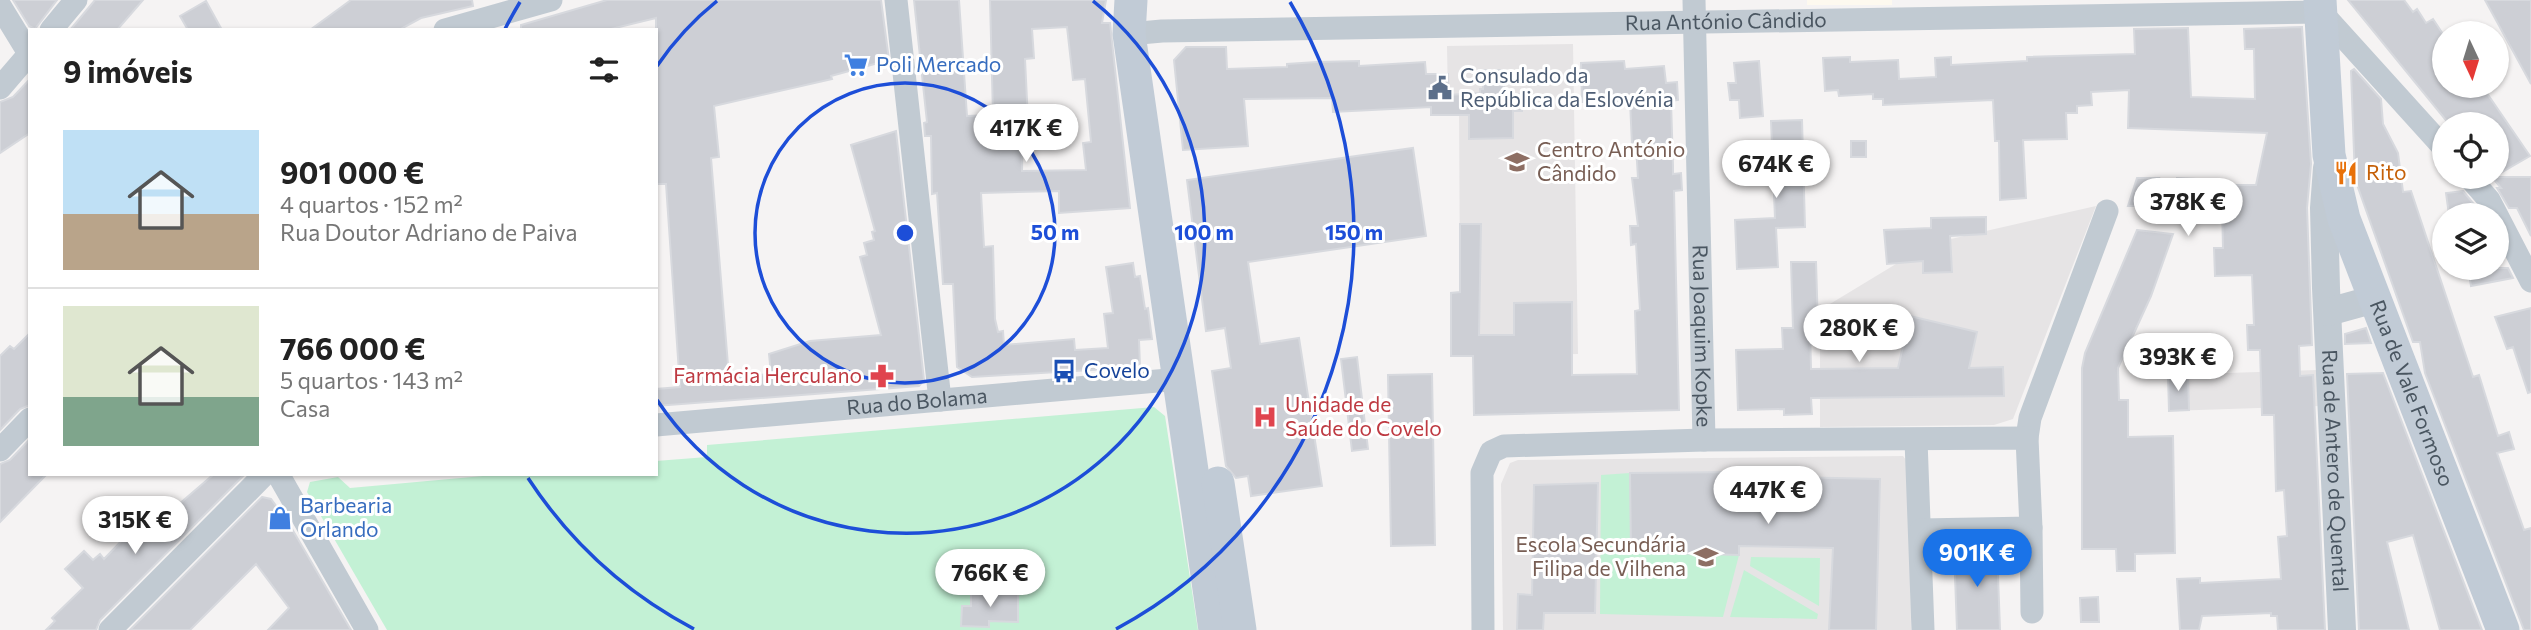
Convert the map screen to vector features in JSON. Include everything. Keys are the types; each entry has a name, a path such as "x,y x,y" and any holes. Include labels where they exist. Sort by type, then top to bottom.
{"main road":[{"path":"1131,0 1129,34 1215,630"},
{"name":"Rua de Antero de Quental","path":"2321,6 2329,155"},
{"name":"Rua de Vale Formoso","path":"2329,155 2344,219 2503,630"},
{"path":"1180,379 1199,397 1207,414 1240,630"}],"street":[{"path":"53,28 76,0"},
{"path":"451,28 551,0"},
{"path":"896,0 940,400"},
{"path":"0,6 28,51"},
{"path":"2321,6 2432,134"},
{"name":"Rua António Cândido","path":"1129,34 1162,30 1694,11 2321,6"},
{"name":"Rua Joaquim Kopke","path":"1694,11 1704,440"},
{"path":"0,88 28,56"},
{"name":"Rua de Antero de Quental","path":"2329,155 2324,208 2342,630"},
{"path":"2480,189 2490,200 2531,281"},
{"path":"2032,612 2027,438 2030,418 2107,211"},
{"path":"2328,312 2375,299"},
{"name":"Rua do Bolama","path":"658,425 1180,379"},
{"path":"0,450 28,421"},
{"path":"1483,630 1482,473 1491,452 1504,446 1704,440 2027,438"},
{"path":"1916,440 1923,630"},
{"path":"110,630 263,476"},
{"path":"279,476 367,630"},
{"path":"1921,530 2031,528"}],"shaded area":[{"path":"1807,0 1892,0 1892,5 1807,5"},
{"name":"Centro António Cândido","path":"1573,44 1578,354 1451,356 1451,293 1460,292 1459,102 1448,101 1447,46"},
{"path":"2096,206 2013,419 1994,425 1820,427 1820,310 1929,244"},
{"path":"2317,370 2319,406 2169,411 2168,375"},
{"name":"Escola Secundária Filipa de Vilhena","path":"1903,456 1909,464 1911,630 1503,630 1501,484 1510,463 1518,460"}],"green space":[{"path":"1154,407 1165,416 1198,630 387,630 307,492 310,482 338,477 350,488 483,476 658,476 658,461 707,457 707,445"},
{"path":"1630,473 1631,552 1739,555 1723,617 1600,614 1601,475"},
{"path":"1751,557 1820,558 1819,606 1750,566"},
{"path":"1744,570 1818,614 1817,619 1730,617"}],"building":[{"path":"13,0 57,0 36,28 29,26"},
{"path":"95,0 143,0 119,28 72,28"},
{"path":"351,0 472,0 473,6 421,18 403,28 313,28"},
{"path":"607,0 881,0 889,60 831,76 832,79 714,106 719,157 711,158 729,377 771,374 769,354 810,341 881,335 860,257 867,255 864,243 874,240 872,232 875,231 851,145 896,131 924,380 919,386 658,406 658,389 680,387 666,184 658,184 656,18 615,28 521,28 521,25"},
{"path":"914,0 959,0 967,116 993,115 990,0 1106,0 1102,23 1110,23 1130,208 1059,213 1059,191 981,193 984,247 993,246 995,319 998,332 1003,331 1004,345 1074,339 1075,350 1108,348 1104,314 1113,313 1106,267 1133,263 1135,277 1140,276 1145,309 1148,308 1152,339 1139,340 1140,367 972,377 957,367 953,284 943,284 937,193 932,194 931,136 925,136 924,123 927,122","holes":["1067,27 1073,80 1085,79 1091,142 1083,143 1086,170 1022,171 1023,121 1028,121 1025,59 1034,58 1032,29"]},
{"path":"2348,0 2404,0 2413,12 2417,9 2426,23 2433,19 2432,98 2490,98 2500,112 2439,112"},
{"path":"2485,0 2531,0 2531,84 2510,46 2510,21 2496,21"},
{"path":"206,1 221,28 187,28 180,16"},
{"path":"2302,27 2311,164 2307,208 2312,345 2299,346 2300,376 2313,375 2325,630 2278,630 2277,616 2271,616 2271,613 2202,616 2199,630 2180,630 2177,579 2200,578 2200,583 2281,579 2278,537 2287,536 2284,490 2276,491 2274,415 2262,415 2260,350 2248,350 2247,325 2254,325 2252,275 2215,276 2214,248 2223,248 2222,206 2176,206 2177,178 2196,179 2195,185 2256,185 2267,133 2128,128 2129,90 2091,92 2092,105 2077,106 2077,113 2066,113 2067,139 2023,140 2026,198 2000,200 1999,141 1995,141 1993,100 1883,105 1883,99 1873,99 1873,94 1839,96 1838,90 1825,91 1823,58 1850,57 1850,62 1898,60 1899,79 1936,77 1935,58 1951,57 1951,65 2027,61 2027,57 2135,54 2134,29 2188,28 2191,97 2255,99 2254,49 2245,49 2244,29"},
{"path":"1186,47 1226,47 1227,69 1287,67 1287,64 1317,62 1359,61 1359,66 1425,62 1426,74 1448,74 1448,95 1480,93 1480,89 1483,89 1483,70 1504,70 1504,94 1522,94 1522,111 1513,111 1513,138 1469,139 1469,115 1431,115 1431,107 1333,112 1332,98 1244,99 1248,146 1183,150 1174,60"},
{"path":"1624,61 1625,69 1664,66 1666,83 1677,82 1678,100 1671,101 1673,174 1681,173 1682,190 1674,191 1679,410 1474,415 1473,356 1451,356 1451,293 1460,292 1460,224 1481,224 1479,335 1514,335 1514,303 1572,302 1572,375 1637,374 1635,311 1640,310 1636,244 1631,245 1630,226 1638,226 1632,178 1638,178 1636,145 1632,145 1630,101 1582,102 1581,63"},
{"path":"1759,61 1763,116 1740,118 1739,100 1730,100 1728,83 1736,83 1734,63"},
{"path":"2354,69 2381,99 2383,124 2398,153 2403,192 2411,191 2432,254 2432,280 2441,280 2473,377 2479,375 2498,436 2509,432 2514,449 2497,453 2524,530 2531,528 2531,630 2524,630 2425,373 2420,342 2413,342 2355,179 2351,71"},
{"path":"28,81 28,134 0,153 0,102 13,97"},
{"path":"1802,120 1805,227 1776,228 1778,267 1737,269 1735,220 1775,218 1771,121"},
{"path":"2509,125 2530,156 2509,168"},
{"path":"1851,141 1866,141 1866,157 1851,157"},
{"path":"1413,148 1426,236 1248,262 1260,344 1299,338 1322,486 1251,496 1248,476 1236,478 1226,466 1212,371 1231,368 1225,328 1206,331 1187,180"},
{"path":"2509,177 2531,177 2531,236 2517,208 2509,208 2509,203 2506,203 2498,189 2509,189"},
{"path":"2137,178 2159,178 2149,206 2128,206"},
{"path":"2463,191 2473,203 2447,203 2446,193"},
{"path":"1986,217 1986,234 1950,236 1952,272 1923,273 1923,261 1887,264 1884,230 1931,228 1931,218"},
{"path":"2137,230 2173,234 2151,296 2118,368 2119,400 2128,400 2128,437 2173,436 2175,553 2135,554 2135,571 2117,571 2116,549 2082,549 2082,368 2085,353"},
{"path":"1791,262 1816,262 1818,327 1810,327 1811,369 1898,368 1910,316 1977,332 1969,368 2003,367 2004,396 1811,398 1812,414 1784,415 1784,409 1738,410 1736,350 1783,349 1782,328 1793,328"},
{"path":"2470,280 2502,280 2471,286"},
{"path":"2531,308 2531,392 2528,393 2513,347 2507,349 2495,317"},
{"path":"2366,328 2371,343 2345,344 2345,334"},
{"path":"28,335 28,406 20,409 0,430 0,356 10,346 14,349"},
{"path":"1357,357 1368,449 1352,451 1341,359"},
{"path":"2383,373 2482,630 2440,630 2413,535 2387,542 2409,630 2359,630 2347,374"},
{"path":"1432,374 1435,545 1391,546 1388,375"},
{"path":"2188,374 2189,410 2169,411 2168,375"},
{"path":"28,441 28,476 45,476 0,522 0,464 10,460"},
{"path":"1740,472 1740,476 1880,479 1876,630 1829,630 1833,548 1739,546 1739,555 1631,552 1630,473"},
{"path":"212,476 243,476 100,620 96,630 46,630 55,621 52,618 83,588 65,569 84,551 93,560 100,554 104,559 161,500 171,511"},
{"path":"1598,483 1595,613 1544,613 1543,630 1517,630 1518,594 1532,595 1534,485"},
{"path":"262,497 271,499 288,522 351,630 268,630 289,608 256,564 190,630 130,630"},
{"path":"1997,548 2000,630 1957,630 1954,549"},
{"path":"971,592 1018,593 1018,622 989,621 989,627 961,626 962,606 971,606"},
{"path":"2098,597 2099,622 2081,622 2080,598"}],"place":[{"name":"Poli Mercado","path":"856,65"},
{"name":"Consulado da República da Eslovénia","path":"1440,88"},
{"name":"Centro António Cândido","path":"1517,162"},
{"name":"Rito","path":"2346,173"},
{"name":"Covelo","path":"1064,371"},
{"name":"Farmácia Herculano","path":"882,376"},
{"name":"Unidade de Saúde do Covelo","path":"1265,417"},
{"name":"Barbearia Orlando","path":"280,518"},
{"name":"Escola Secundária Filipa de Vilhena","path":"1706,557"}]}
